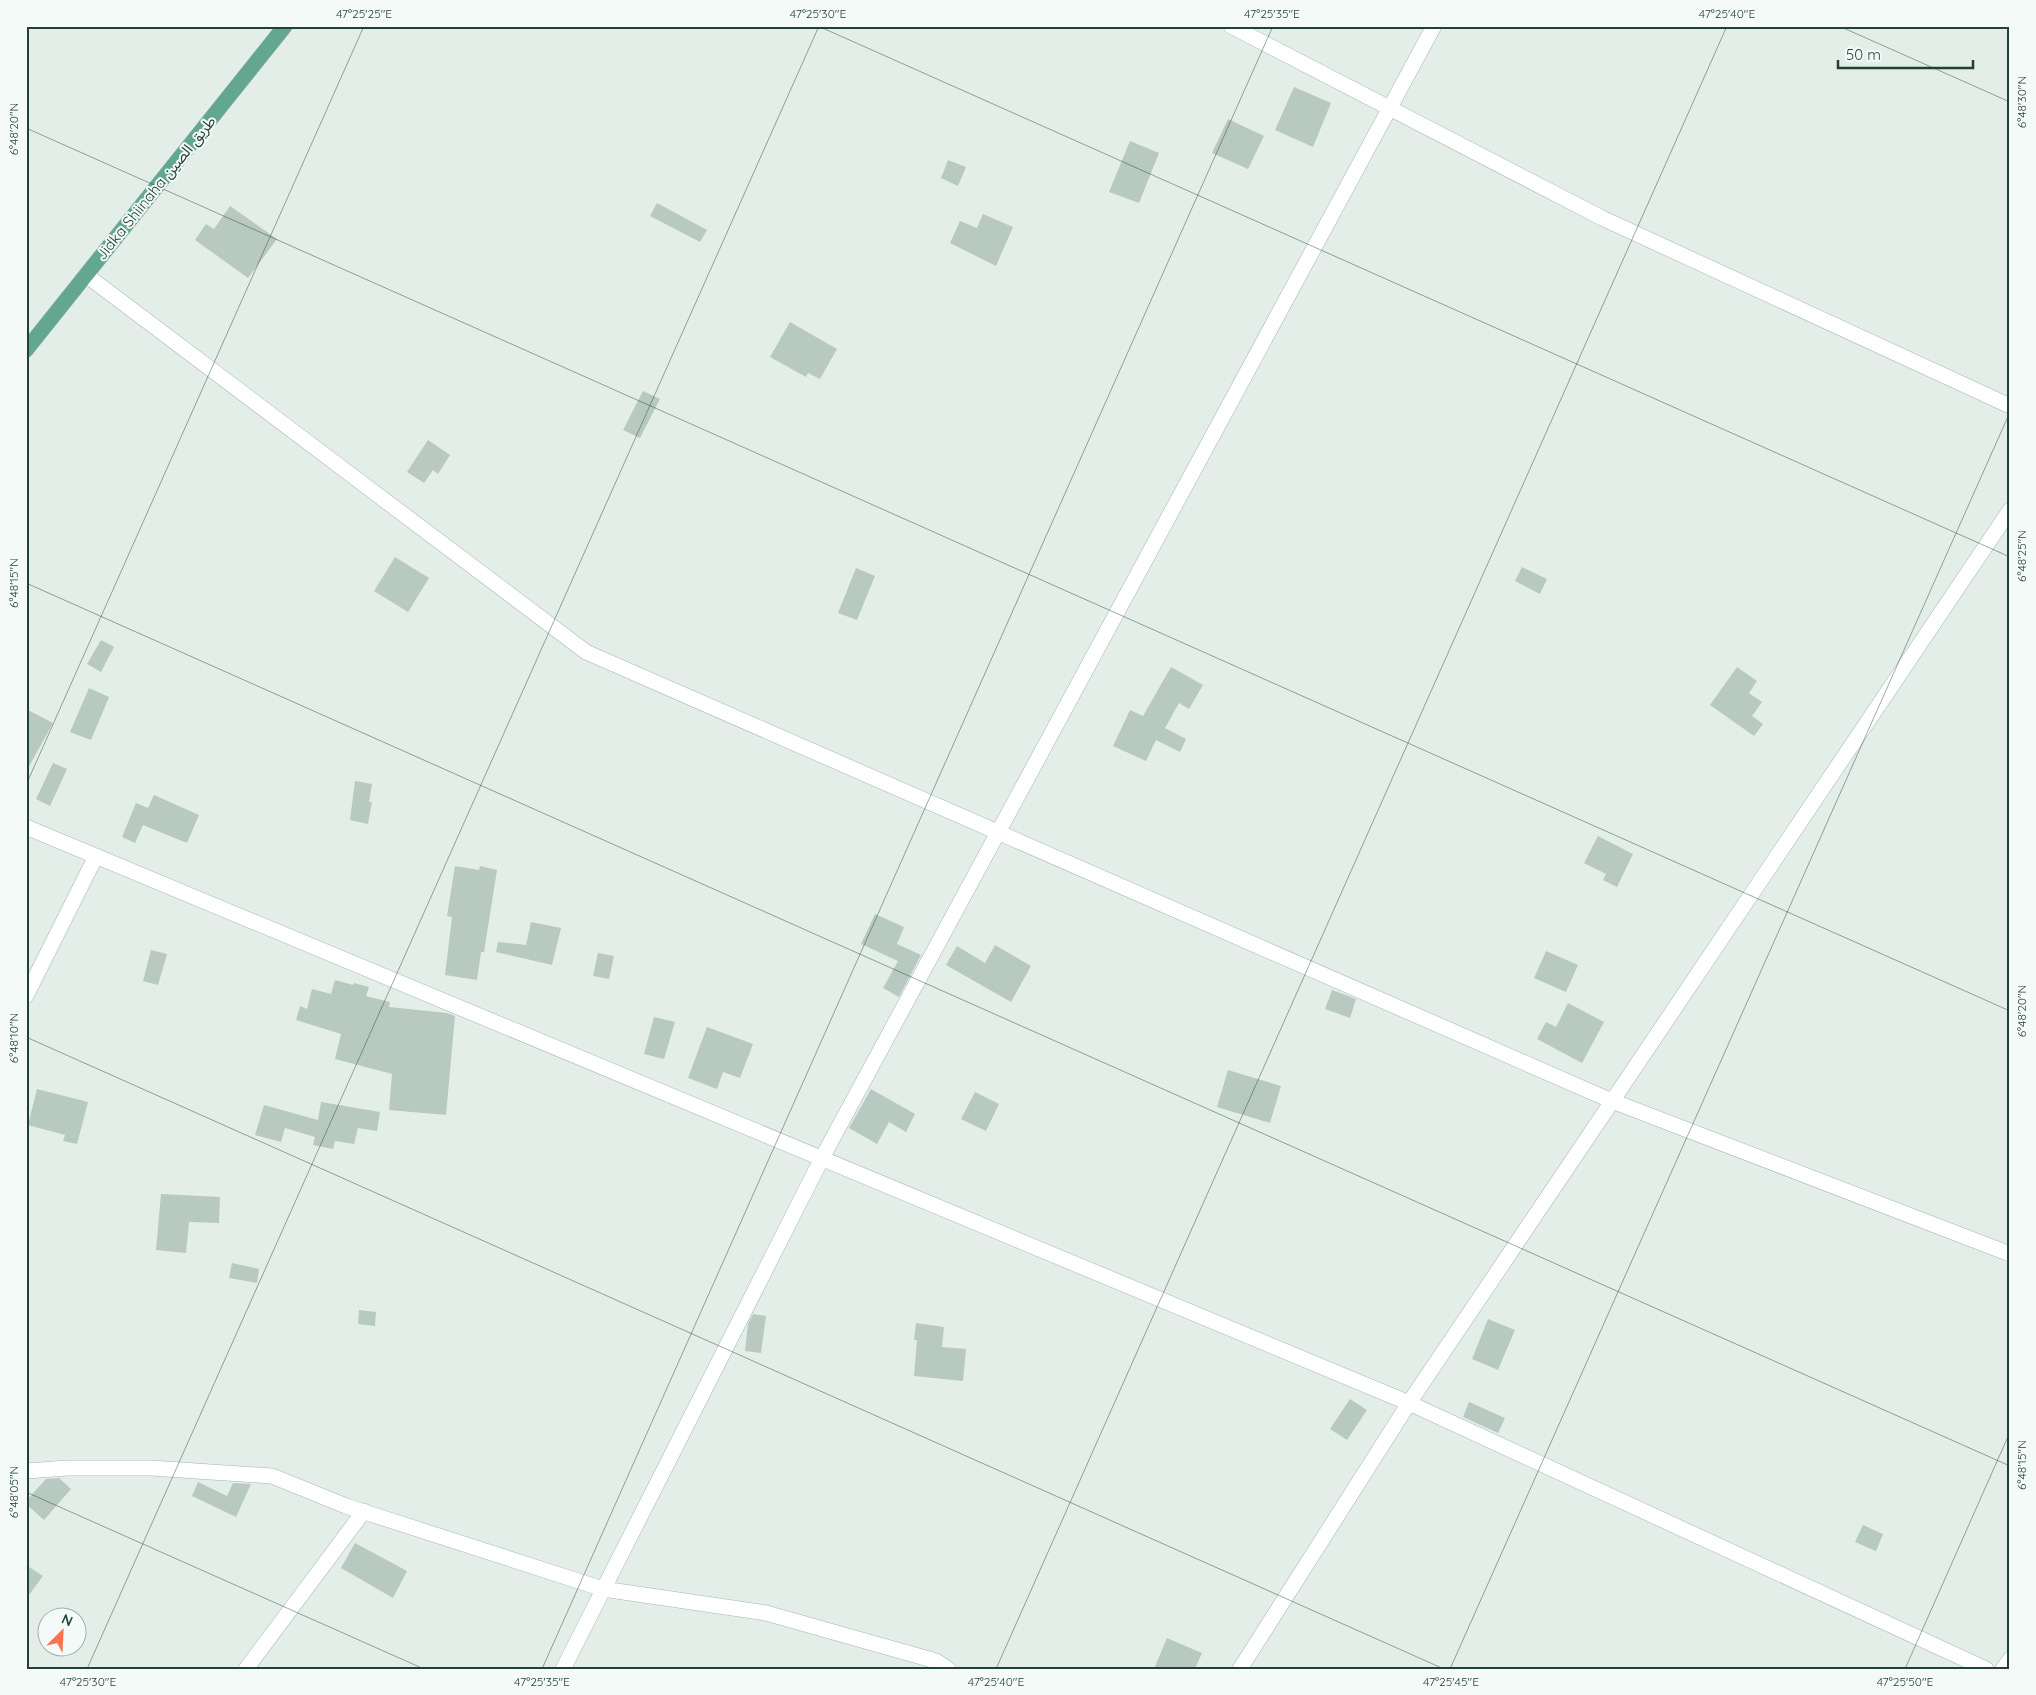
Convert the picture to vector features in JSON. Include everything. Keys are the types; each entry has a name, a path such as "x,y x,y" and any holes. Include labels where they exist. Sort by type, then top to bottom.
{"main road":[{"name":"Jidka Shiinaha طريق الصين","path":"26,350 285,26"}],"street":[{"path":"1231,26 1602,218 2010,406"},
{"path":"563,1669 822,1158 1434,26"},
{"path":"86,275 586,652 1612,1101 2010,1254"},
{"path":"1240,1669 1408,1403 2010,510"},
{"path":"26,826 1408,1403 1986,1669"},
{"path":"26,996 96,856"},
{"path":"26,1472 68,1468 151,1468 272,1476 364,1512 604,1589 766,1613 936,1662 948,1669"},
{"path":"246,1669 364,1512"},
{"path":"2003,1669 2010,1659"}],"building":[{"path":"1294,87 1331,103 1313,147 1275,130"},
{"path":"1228,119 1264,136 1248,169 1212,153"},
{"path":"1130,141 1159,153 1139,203 1109,192"},
{"path":"948,160 966,167 958,186 941,178"},
{"path":"657,203 707,230 700,242 650,216"},
{"path":"230,206 277,239 248,278 195,240 206,224 214,229"},
{"path":"983,214 1013,227 996,266 950,243 960,221 977,228"},
{"path":"790,322 837,349 820,379 808,373 806,377 770,357"},
{"path":"643,391 660,399 640,438 623,430"},
{"path":"428,440 450,455 438,474 433,470 424,483 407,472"},
{"path":"395,557 429,578 408,612 374,591"},
{"path":"1522,567 1547,579 1540,594 1515,581"},
{"path":"856,568 875,576 857,620 838,613"},
{"path":"101,640 114,647 101,672 87,664"},
{"path":"1171,667 1203,685 1189,709 1179,703 1165,728 1186,739 1180,752 1156,740 1146,761 1113,746 1130,710 1143,716"},
{"path":"1737,667 1757,681 1749,693 1762,702 1752,716 1763,724 1754,736 1710,705"},
{"path":"89,688 109,697 91,740 70,732"},
{"path":"26,709 53,723 26,772"},
{"path":"53,763 67,769 50,806 36,799"},
{"path":"355,781 372,784 369,802 372,802 368,824 350,820"},
{"path":"154,795 199,815 187,843 143,825 135,843 122,837 136,803 148,808"},
{"path":"1598,836 1633,854 1617,887 1603,880 1606,874 1584,863"},
{"path":"455,866 479,870 480,866 497,870 484,952 481,952 477,980 445,975 452,917 447,916"},
{"path":"875,914 904,927 897,944 921,955 899,997 883,988 898,961 861,944"},
{"path":"531,922 561,928 552,965 496,952 498,942 526,945"},
{"path":"995,945 1031,966 1011,1002 946,965 957,946 985,963"},
{"path":"151,950 167,954 158,985 143,981"},
{"path":"1546,951 1578,965 1566,992 1534,978"},
{"path":"598,953 614,956 609,979 593,976"},
{"path":"335,980 369,987 366,996 390,1002 389,1007 447,1013 455,1016 446,1115 389,1110 392,1074 335,1059 341,1034 296,1020 300,1006 307,1009 312,989 331,994"},
{"path":"1332,990 1356,999 1350,1018 1325,1009"},
{"path":"1568,1003 1604,1022 1582,1063 1537,1039 1546,1022 1556,1027"},
{"path":"654,1017 675,1022 664,1059 644,1054"},
{"path":"707,1027 753,1044 740,1078 723,1072 717,1089 688,1078"},
{"path":"1228,1070 1281,1086 1270,1123 1217,1107"},
{"path":"37,1089 88,1102 77,1144 63,1141 65,1135 28,1125"},
{"path":"871,1089 915,1114 906,1132 889,1122 877,1144 849,1128"},
{"path":"975,1092 999,1104 986,1131 961,1119"},
{"path":"321,1102 380,1112 377,1131 358,1128 354,1144 335,1141 333,1149 313,1145 315,1137 285,1128 281,1142 255,1135 264,1105 318,1120"},
{"path":"161,1194 220,1197 219,1223 189,1222 186,1253 156,1250"},
{"path":"232,1263 259,1269 257,1283 229,1278"},
{"path":"359,1310 376,1312 375,1326 358,1324"},
{"path":"753,1314 766,1316 761,1353 745,1351 748,1324"},
{"path":"1488,1319 1515,1330 1498,1370 1472,1359"},
{"path":"916,1323 944,1327 942,1347 966,1349 963,1381 914,1376 917,1340 914,1340"},
{"path":"1350,1399 1367,1410 1347,1440 1330,1429"},
{"path":"1469,1402 1505,1418 1498,1433 1463,1417"},
{"path":"59,1478 71,1489 44,1520 26,1504 26,1501 46,1479"},
{"path":"198,1482 227,1496 233,1483 251,1484 236,1517 192,1496"},
{"path":"1863,1525 1883,1534 1876,1551 1855,1542"},
{"path":"355,1543 407,1571 393,1598 341,1568"},
{"path":"26,1565 43,1576 26,1599"},
{"path":"1167,1638 1202,1653 1195,1669 1154,1669"}]}
